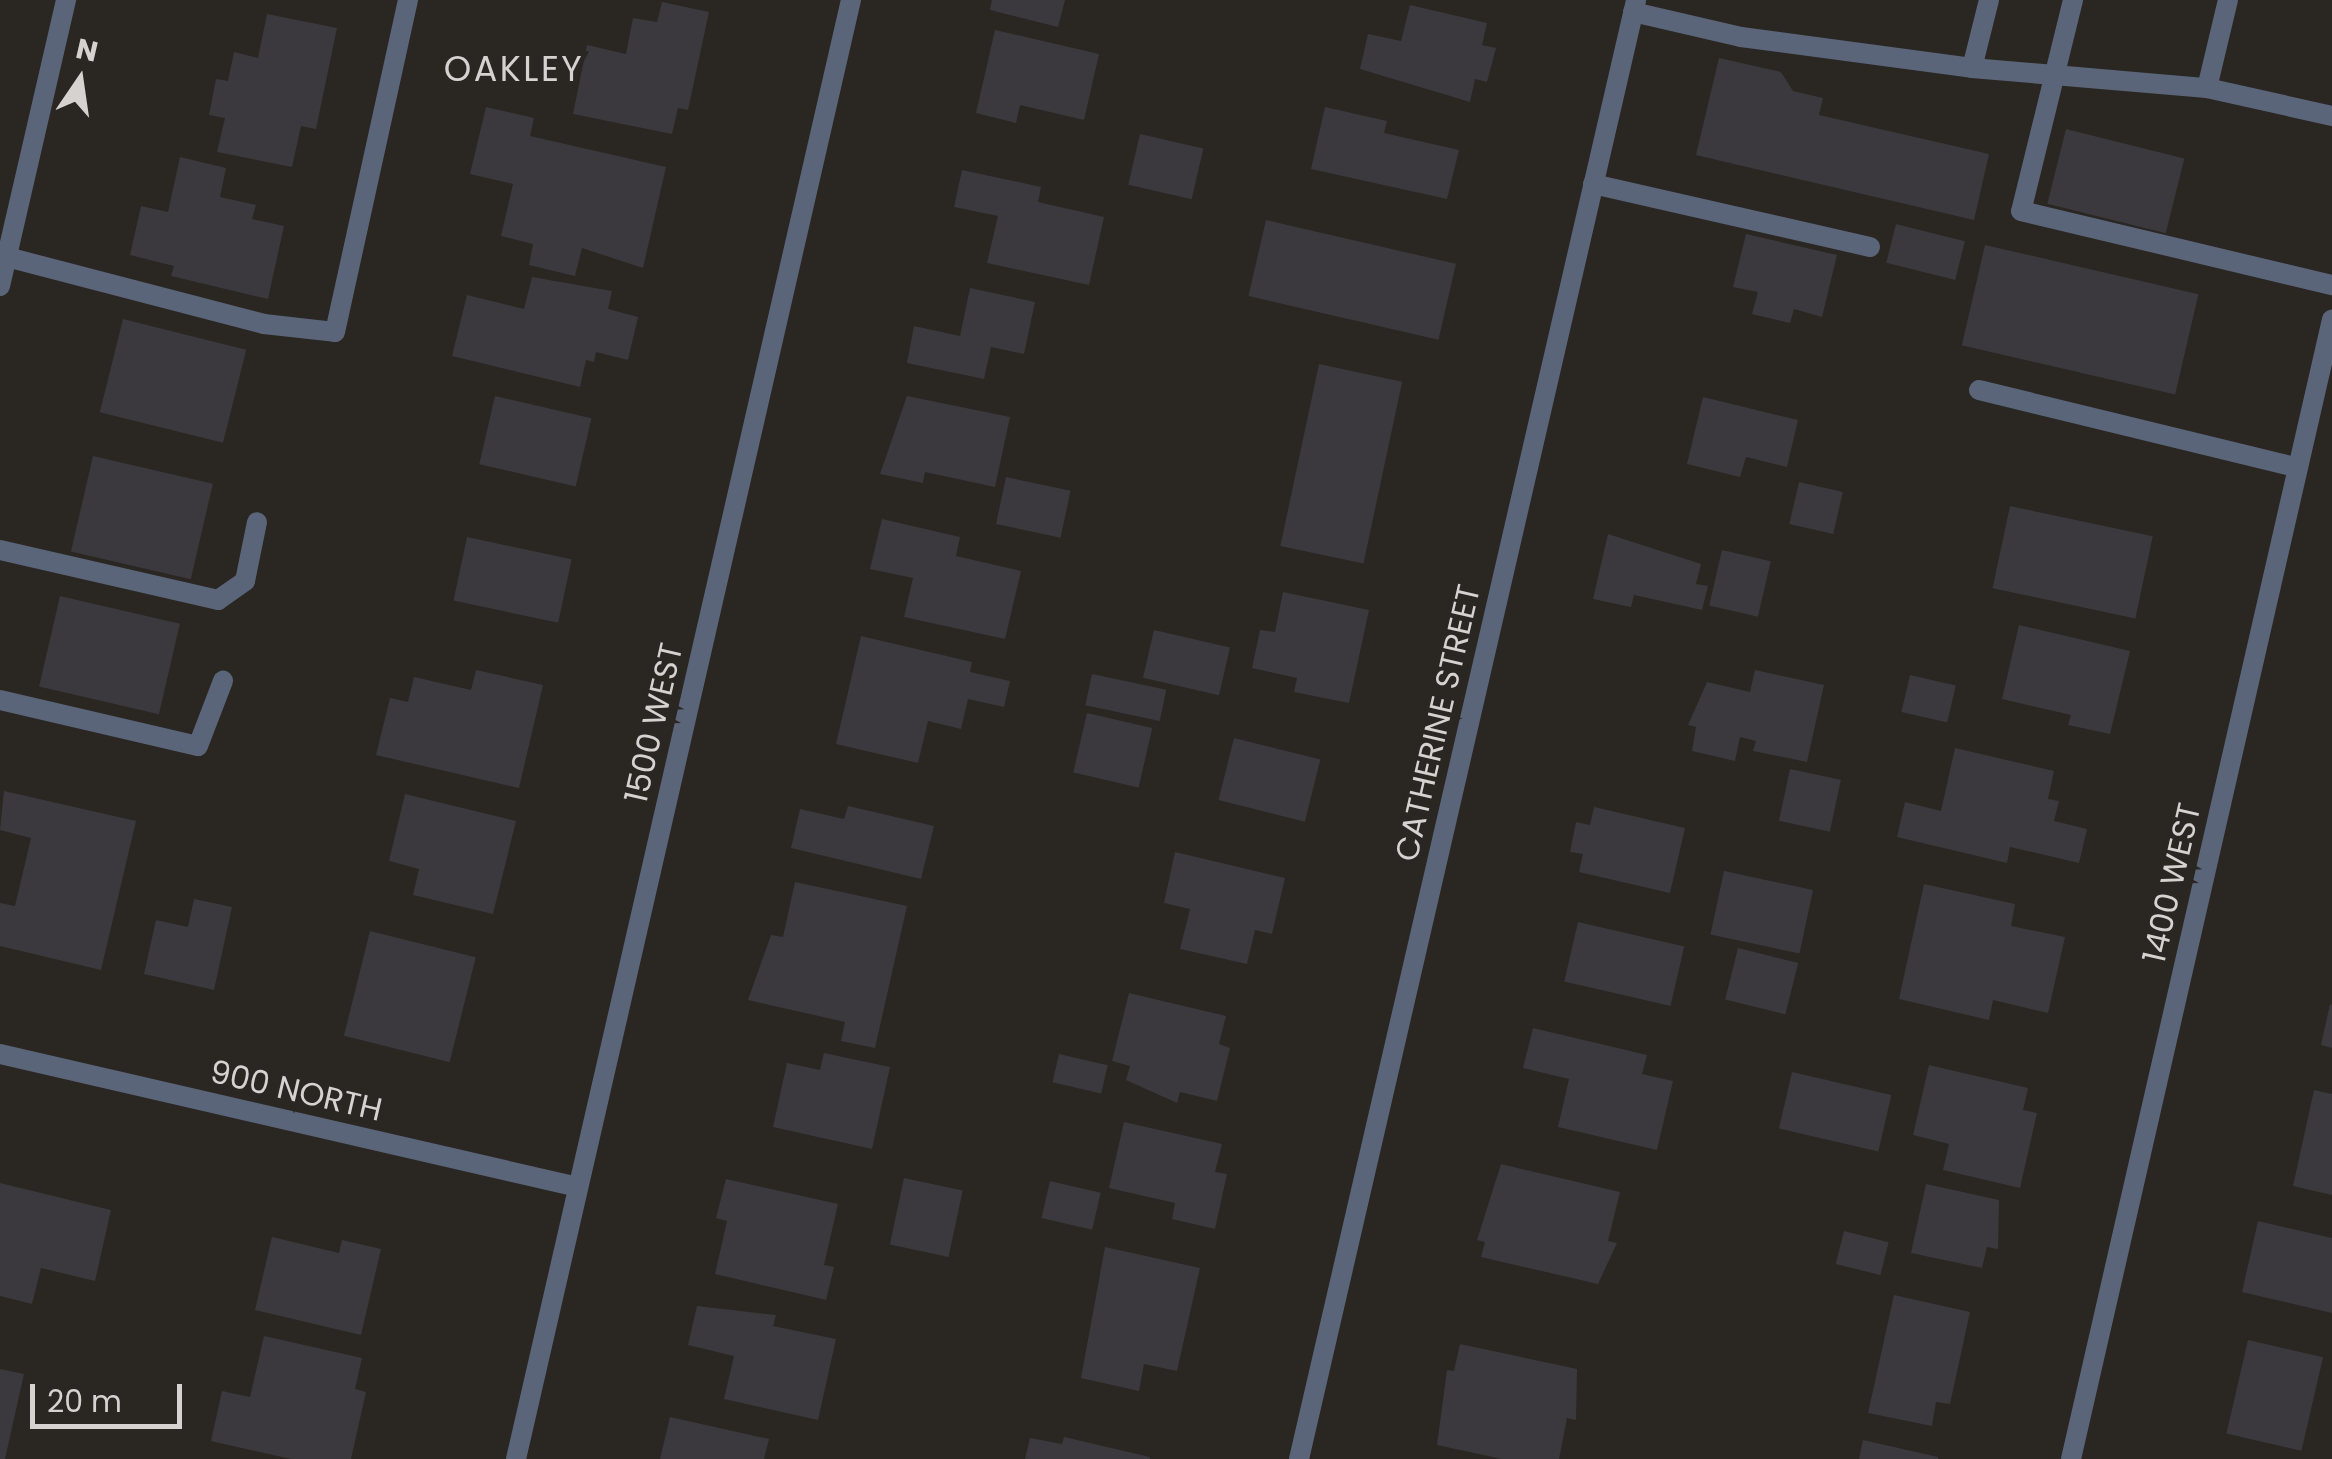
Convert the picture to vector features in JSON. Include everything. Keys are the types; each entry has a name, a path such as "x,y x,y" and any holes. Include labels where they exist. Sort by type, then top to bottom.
{"street":[{"path":"0,286 66,0"},
{"path":"6,257 264,324 335,332 408,0"},
{"name":"1500 WEST","path":"516,1459 851,0"},
{"path":"1972,68 1989,0"},
{"path":"2073,0 2021,211 2332,285"},
{"path":"2207,88 2228,0"},
{"path":"1635,6 1741,38 1972,68 2055,72 2207,88 2332,116"},
{"name":"CATHERINE STREET","path":"1299,1459 1635,6"},
{"path":"1593,184 1870,248"},
{"name":"1400 WEST","path":"2070,1459 2332,320"},
{"path":"1979,390 2298,468"},
{"path":"0,550 218,600 245,581 257,522"},
{"path":"0,700 198,746 223,680"},
{"name":"900 NORTH","path":"0,1054 578,1187"}],"building":[{"path":"992,0 1065,0 1058,27 990,10"},
{"path":"662,2 709,12 688,110 678,108 672,134 573,114 587,45 626,54 633,18 657,22"},
{"path":"1410,5 1487,23 1482,45 1496,48 1487,82 1475,79 1470,102 1360,69 1368,34 1401,41"},
{"path":"267,14 337,28 316,129 301,126 292,167 217,152 225,118 209,115 216,79 228,81 234,52 258,58"},
{"path":"995,30 1099,54 1084,120 1020,105 1016,123 976,113"},
{"path":"1719,58 1781,72 1793,91 1823,98 1819,115 1989,154 1974,220 1696,155"},
{"path":"486,107 534,118 530,136 666,167 643,268 582,248 575,276 529,265 533,244 501,236 513,184 470,174"},
{"path":"1325,107 1387,121 1384,133 1459,150 1447,199 1311,169"},
{"path":"2066,129 2184,159 2166,233 2047,204"},
{"path":"1140,134 1203,149 1192,199 1128,185"},
{"path":"180,157 226,168 220,197 256,205 252,219 284,226 268,299 171,276 174,266 130,255 141,206 168,212"},
{"path":"962,170 1041,187 1038,202 1104,217 1089,285 987,263 998,216 954,207"},
{"path":"1266,220 1456,264 1438,340 1248,296"},
{"path":"1896,224 1965,241 1955,280 1886,263"},
{"path":"1746,234 1837,255 1822,317 1794,309 1790,323 1752,314 1758,292 1733,287"},
{"path":"1985,245 2198,294 2175,395 1962,345"},
{"path":"532,277 612,291 608,309 638,317 628,360 596,352 594,362 586,360 580,387 452,356 467,295 524,309"},
{"path":"970,288 1035,302 1024,354 991,347 984,379 907,363 914,326 960,336"},
{"path":"123,319 246,350 223,443 100,412"},
{"path":"1319,364 1402,382 1363,564 1280,546"},
{"path":"495,396 591,418 576,486 479,464"},
{"path":"907,396 1010,417 995,487 925,472 923,483 880,474"},
{"path":"1703,397 1798,420 1787,467 1746,457 1740,477 1687,464"},
{"path":"93,456 213,484 191,579 71,551"},
{"path":"1006,477 1071,491 1061,538 996,524"},
{"path":"1799,482 1843,492 1833,534 1789,524"},
{"path":"2010,506 2153,536 2135,619 1993,588"},
{"path":"882,519 960,537 956,556 1021,571 1005,639 904,617 913,578 870,569"},
{"path":"1608,534 1701,564 1696,584 1708,586 1702,610 1634,595 1631,607 1593,599"},
{"path":"467,537 572,559 558,623 453,601"},
{"path":"1722,550 1771,561 1758,617 1709,606"},
{"path":"1283,592 1369,610 1349,703 1294,692 1297,678 1252,668 1260,630 1275,632"},
{"path":"60,596 180,624 159,714 39,687"},
{"path":"2019,625 2130,651 2110,734 2068,725 2071,715 2002,699"},
{"path":"1154,630 1230,648 1219,695 1143,678"},
{"path":"861,636 972,662 970,672 1010,681 1004,707 968,699 961,729 928,721 918,763 836,744"},
{"path":"476,670 543,685 519,788 376,755 390,698 408,702 414,677 471,690"},
{"path":"1755,670 1824,685 1807,762 1753,751 1756,741 1740,737 1735,761 1692,751 1696,727 1688,725 1707,682 1750,692"},
{"path":"1092,674 1166,690 1160,721 1085,705"},
{"path":"1910,675 1956,686 1947,723 1901,712"},
{"path":"1087,713 1152,728 1139,788 1073,772"},
{"path":"1234,738 1320,760 1305,822 1219,800"},
{"path":"1955,748 2054,771 2048,799 2059,801 2054,821 2087,829 2079,863 2010,847 2007,863 1897,837 1905,802 1941,811"},
{"path":"1790,769 1841,780 1830,832 1779,821"},
{"path":"4,791 136,821 101,970 0,946 0,903 15,906 31,838 0,830"},
{"path":"405,794 516,821 493,914 413,895 419,869 389,861"},
{"path":"848,806 934,826 921,879 791,848 800,809 844,819"},
{"path":"1594,807 1685,828 1670,893 1579,872 1583,854 1570,852 1576,822 1590,825"},
{"path":"1175,852 1285,878 1272,934 1255,930 1247,964 1180,949 1190,909 1164,903"},
{"path":"1724,871 1813,890 1799,953 1710,935"},
{"path":"795,882 907,906 875,1048 841,1041 845,1022 748,1000 771,935 783,937"},
{"path":"1924,884 2015,904 2011,926 2065,937 2048,1013 1993,1000 1989,1020 1899,999"},
{"path":"194,899 232,907 214,990 144,974 156,920 188,927"},
{"path":"1578,922 1684,947 1670,1006 1564,981"},
{"path":"370,931 476,957 450,1062 344,1036"},
{"path":"1738,948 1798,963 1785,1014 1725,999"},
{"path":"1129,993 1226,1016 1219,1044 1230,1048 1217,1101 1180,1092 1177,1103 1126,1080 1130,1066 1112,1061"},
{"path":"2332,1005 2332,1048 2321,1045"},
{"path":"1533,1028 1647,1055 1642,1074 1673,1081 1657,1150 1558,1127 1569,1079 1523,1068"},
{"path":"824,1053 890,1067 872,1149 773,1127 787,1063 820,1070"},
{"path":"1059,1054 1108,1065 1101,1094 1052,1082"},
{"path":"1929,1065 2028,1088 2023,1110 2037,1113 2020,1188 1943,1170 1949,1144 1913,1135"},
{"path":"1792,1072 1891,1095 1878,1151 1779,1129"},
{"path":"2314,1090 2332,1094 2332,1195 2293,1186"},
{"path":"1124,1122 1222,1144 1215,1172 1227,1174 1215,1229 1172,1219 1175,1203 1109,1188"},
{"path":"1501,1164 1620,1192 1608,1241 1617,1243 1598,1284 1481,1257 1485,1242 1477,1240"},
{"path":"904,1178 963,1190 949,1257 890,1245"},
{"path":"726,1179 838,1204 824,1265 834,1267 826,1300 715,1274 727,1221 716,1218"},
{"path":"1050,1181 1101,1193 1092,1230 1041,1218"},
{"path":"0,1183 111,1210 95,1281 41,1268 32,1304 0,1296"},
{"path":"1926,1184 1999,1200 1998,1249 1987,1247 1982,1268 1911,1253"},
{"path":"2258,1221 2332,1238 2332,1313 2242,1292"},
{"path":"1844,1231 1889,1242 1880,1275 1836,1264"},
{"path":"272,1237 339,1253 342,1240 381,1249 361,1335 255,1310"},
{"path":"1105,1247 1200,1268 1177,1371 1144,1364 1139,1391 1081,1378"},
{"path":"1894,1295 1970,1312 1950,1404 1936,1402 1932,1426 1868,1413"},
{"path":"697,1306 776,1315 773,1326 836,1339 818,1420 724,1399 734,1356 688,1345"},
{"path":"264,1336 362,1358 355,1389 366,1392 351,1459 291,1459 211,1441 222,1391 250,1397"},
{"path":"2248,1340 2323,1357 2301,1451 2226,1434"},
{"path":"1460,1344 1577,1369 1576,1420 1567,1418 1559,1459 1502,1459 1437,1445 1447,1370 1454,1371"},
{"path":"0,1369 24,1374 5,1459 0,1459"},
{"path":"670,1417 769,1439 764,1459 660,1459"},
{"path":"1064,1437 1150,1459 1025,1459 1030,1438 1062,1444"},
{"path":"1863,1440 1938,1457 1938,1459 1859,1459"}],"district":[{"name":"OAKLEY","path":"514,69"}]}
